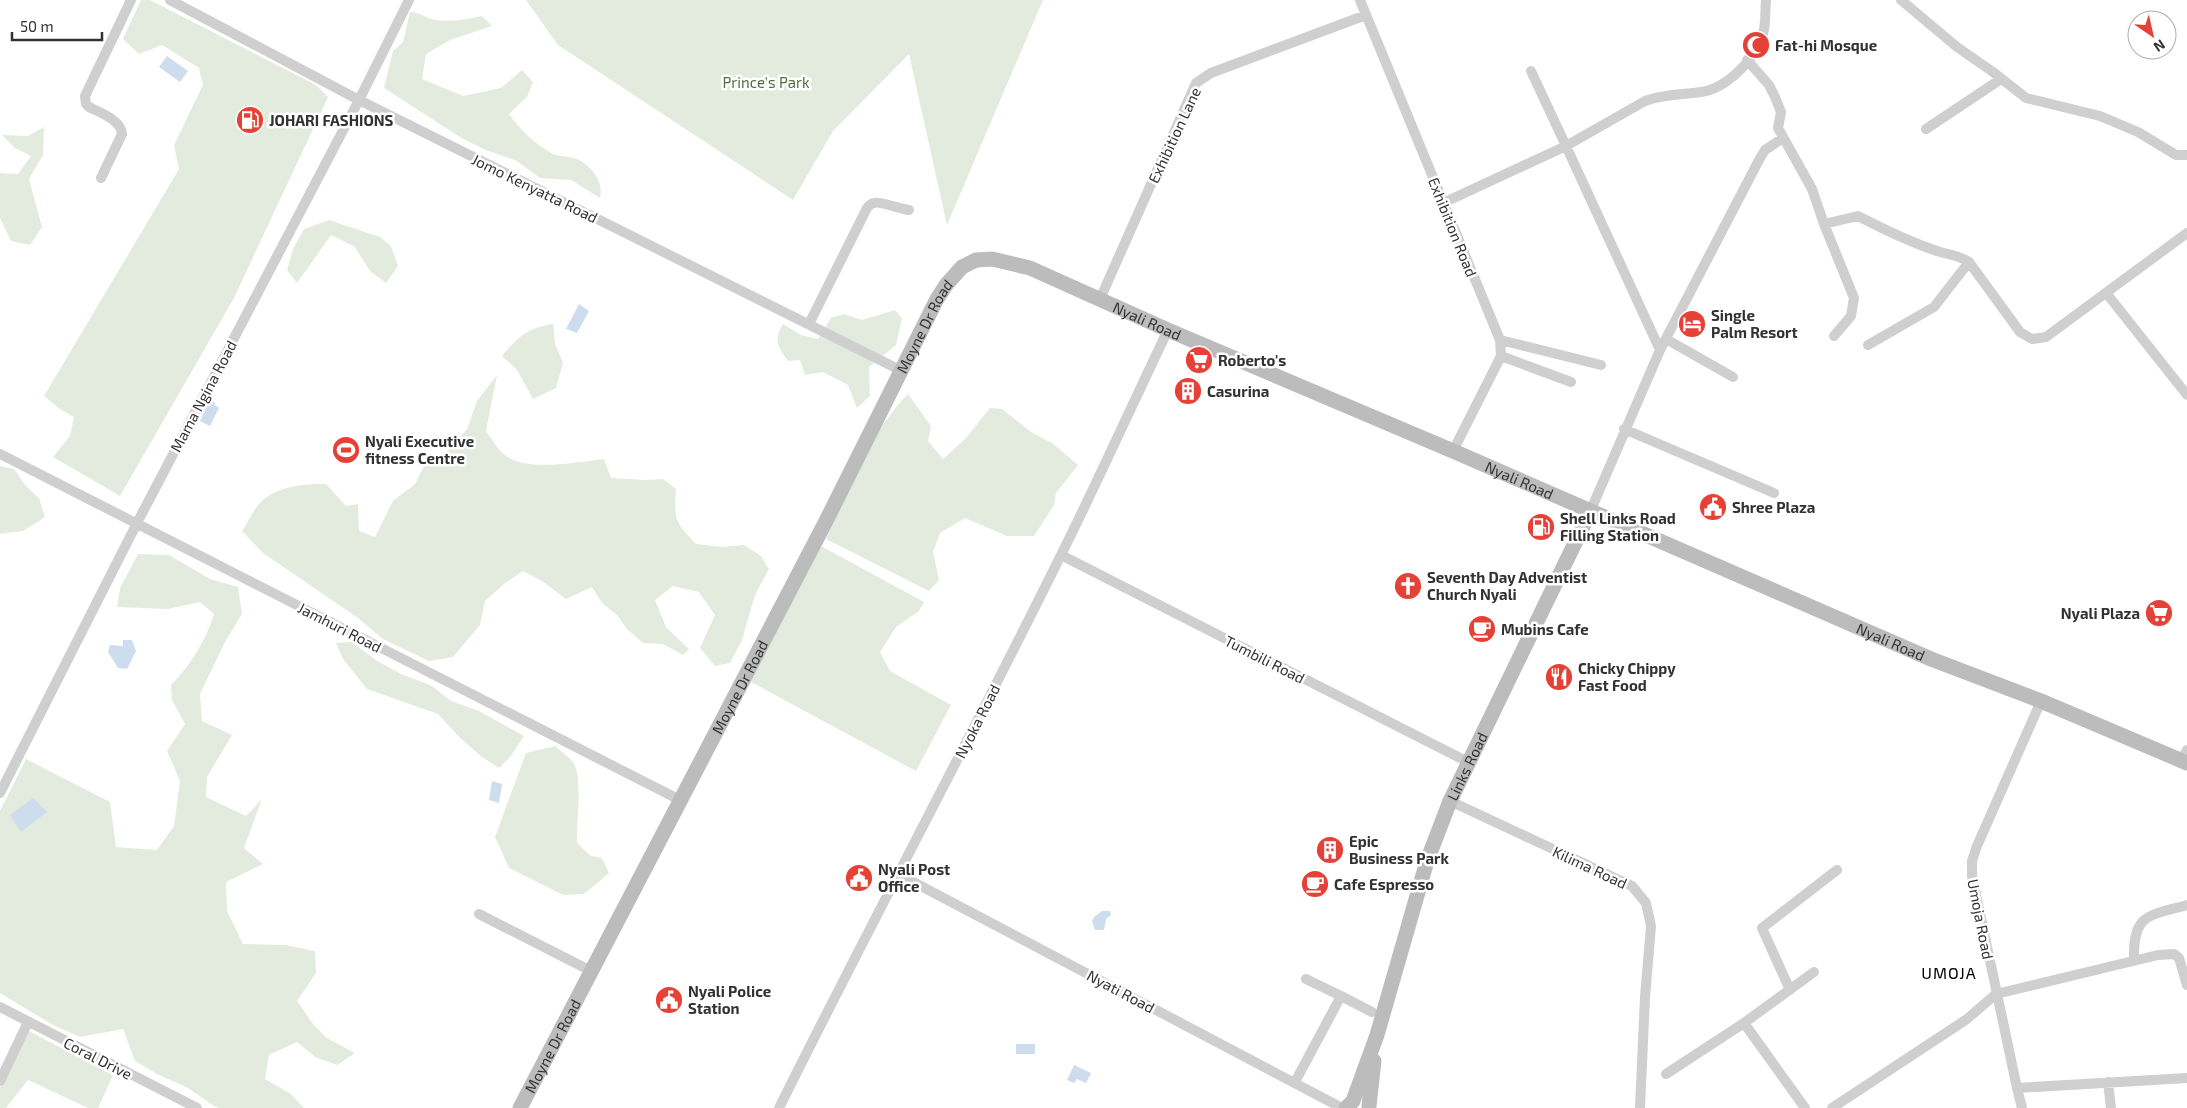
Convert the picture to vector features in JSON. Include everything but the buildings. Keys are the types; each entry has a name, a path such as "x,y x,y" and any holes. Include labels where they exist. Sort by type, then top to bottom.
{"main road":[{"name":"Nyali Road","path":"962,267 976,260 992,259 1030,268 1168,330 1453,451 1931,659 2185,758"},
{"name":"Moyne Dr Road","path":"520,1108 902,371 937,299 946,285 962,267"},
{"name":"Links Road","path":"1347,1106 1377,1035 1427,861 1450,801 1590,512"},
{"name":"Links Road","path":"1369,1107 1377,1035"},
{"name":"Links Road","path":"1347,1106 1362,1101 1369,1107"}],"street":[{"path":"101,178 122,134 122,130 117,123 89,107 86,104 85,96 131,0"},
{"name":"Jomo Kenyatta Road","path":"170,0 359,100 902,371"},
{"name":"Mama Ngina Road","path":"0,793 137,523 359,100 409,0"},
{"name":"Exhibition Road","path":"1360,0 1500,340 1501,356"},
{"path":"1443,203 1566,146 1645,101 1659,96 1703,92 1722,84 1737,74 1756,49 1763,35 1766,0"},
{"path":"1901,0 1938,32 2026,98 2100,116 2138,132 2176,155 2187,155"},
{"name":"Exhibition Lane","path":"1100,299 1196,83 1211,73 1366,15"},
{"path":"1747,60 1769,85 1775,97 1781,112 1778,128 1812,190 1854,298 1851,316 1834,336"},
{"path":"1531,71 1660,350"},
{"path":"1926,129 2001,79"},
{"path":"1590,512 1624,429 1660,350 1759,160 1766,150 1783,138"},
{"path":"810,324 867,208 876,202 894,208 909,210"},
{"path":"1824,224 1858,216 1870,224 1939,252 1958,254 1969,262 2020,332 2032,339 2046,337 2107,294 2187,233"},
{"path":"1868,345 1934,307 1969,262"},
{"path":"2107,294 2187,396"},
{"name":"Nyoka Road","path":"779,1108 850,967 900,875 1061,555 1168,330"},
{"path":"1666,339 1733,377"},
{"path":"1500,340 1601,365"},
{"path":"1453,451 1501,356 1571,382"},
{"path":"1624,429 1774,493"},
{"name":"Jamhuri Road","path":"0,454 680,800"},
{"name":"Tumbili Road","path":"1061,555 1468,762"},
{"name":"Umoja Road","path":"2022,1108 1972,876 1972,861 2041,701"},
{"name":"Kilima Road","path":"1450,801 1632,886 1646,903 1652,926 1645,997 1640,1108"},
{"path":"1790,990 1762,928 1837,870"},
{"name":"Nyati Road","path":"900,875 1295,1082 1347,1106"},
{"path":"2134,960 2136,929 2141,922 2149,916 2187,905"},
{"path":"478,914 592,971"},
{"path":"1832,1108 1966,1019 1996,994 2134,960 2174,954 2179,958 2187,985"},
{"path":"1666,1074 1744,1023 1814,972"},
{"path":"1306,979 1372,1012"},
{"path":"1295,1082 1341,996"},
{"name":"Coral Drive","path":"0,1007 195,1108"},
{"path":"0,1081 28,1022"},
{"path":"1744,1023 1805,1108"},
{"path":"2017,1088 2187,1078"},
{"path":"2108,1082 2112,1108"}],"green space":[{"path":"141,0 150,0 316,85 328,97 234,298 120,496 53,457 70,436 74,417 44,396 179,169 174,145 203,85 199,68 162,45 139,54 123,39"},
{"name":"Prince's Park","path":"526,0 1043,0 947,225 909,54 833,131 793,200 558,45"},
{"path":"410,12 443,21 482,16 492,26 450,40 426,54 422,79 463,96 501,88 522,70 533,82 527,97 509,114 517,125 539,145 554,154 577,159 592,170 600,186 600,198 571,180 540,178 517,161 486,150 463,139 384,88 393,51 403,42"},
{"path":"44,127 43,155 29,179 42,227 30,245 11,241 0,218 0,173 18,174 31,156 15,148 2,135 28,136"},
{"path":"329,220 380,237 391,246 398,266 386,283 370,271 355,247 331,235 297,283 287,270 293,249 304,229"},
{"path":"895,310 902,318 896,345 869,367 870,396 857,408 848,385 823,372 805,375 800,360 788,361 778,343 778,335 783,324 801,335 818,339 831,318 844,314 862,320"},
{"path":"553,324 555,344 563,363 556,388 533,399 517,370 502,356 524,334 536,328"},
{"path":"497,375 486,431 505,456 519,462 542,465 604,459 611,478 663,479 676,489 675,508 677,520 696,544 723,547 744,545 761,556 769,569 755,595 742,640 730,663 715,666 700,648 715,615 699,592 673,586 655,600 666,627 689,649 683,655 663,644 643,643 627,629 617,615 602,603 592,587 566,599 542,581 523,571 504,584 485,601 480,625 453,657 429,661 383,639 358,618 263,553 242,531 254,510 273,493 290,487 326,484 346,506 358,504 359,531 375,537 393,501 415,484 428,458 447,452 467,429 477,401"},
{"path":"908,394 931,426 928,441 943,459 966,438 990,408 1002,409 1031,432 1052,443 1078,465 1056,493 1054,505 1034,536 1007,536 965,518 940,533 933,552 939,580 929,591 826,539 871,444 894,410"},
{"path":"0,466 14,469 25,485 39,498 45,517 23,531 0,534"},
{"path":"821,546 924,602 919,611 896,627 880,652 890,671 951,705 916,771 749,681"},
{"path":"138,554 169,555 210,579 238,587 242,614 225,642 200,694 202,721 232,735 207,777 206,797 246,816 262,799 244,848 263,864 226,882 227,911 243,944 286,945 315,951 316,973 297,1001 313,1024 327,1038 355,1053 337,1065 315,1057 297,1042 269,1055 265,1079 291,1094 304,1108 219,1108 188,1088 157,1074 135,1061 123,1029 80,1037 53,1025 0,993 0,811 26,759 110,802 116,847 157,850 174,826 180,781 167,751 185,724 172,700 171,685 197,652 214,614 200,602 168,609 117,607 120,588"},
{"path":"352,642 377,661 401,674 432,686 451,701 479,711 524,736 510,757 499,768 482,757 459,737 438,714 367,689 343,659 336,643"},
{"path":"555,746 573,762 576,768 578,777 577,843 591,856 602,858 609,873 584,894 563,895 509,868 495,837 526,753"},
{"path":"29,1031 113,1075 98,1108 88,1108 28,1080 6,1108 0,1108 0,1088"}],"water":[{"path":"167,56 188,71 180,82 159,67"},
{"path":"579,304 589,311 577,333 566,329"},
{"path":"214,401 215,405 219,408 210,426 200,421 208,403"},
{"path":"123,640 132,640 136,651 127,669 118,668 108,652 110,645 123,646"},
{"path":"492,781 502,784 499,803 489,800"},
{"path":"33,798 47,812 21,832 10,815"},
{"path":"1102,911 1110,911 1111,915 1106,919 1104,930 1095,930 1092,921"},
{"path":"1016,1044 1035,1044 1035,1054 1016,1054"},
{"path":"1074,1065 1091,1073 1086,1083 1077,1079 1074,1083 1067,1080"}],"place":[{"name":"Fat-hi Mosque","path":"1756,45"},
{"name":"JOHARI FASHIONS","path":"250,120"},
{"name":"Single Palm Resort","path":"1692,324"},
{"name":"Roberto's","path":"1199,360"},
{"name":"Casurina","path":"1188,391"},
{"name":"Nyali Executive fitness Centre","path":"346,450"},
{"name":"Shree Plaza","path":"1713,507"},
{"name":"Shell Links Road Filling Station","path":"1541,527"},
{"name":"Seventh Day Adventist Church Nyali","path":"1408,586"},
{"name":"Nyali Plaza","path":"2159,613"},
{"name":"Mubins Cafe","path":"1482,629"},
{"name":"Chicky Chippy Fast Food","path":"1559,677"},
{"name":"Epic Business Park","path":"1330,850"},
{"name":"Nyali Post Office","path":"859,878"},
{"name":"Cafe Espresso","path":"1315,884"},
{"name":"Nyali Police Station","path":"669,1000"}],"district":[{"name":"UMOJA","path":"1949,972"}]}
